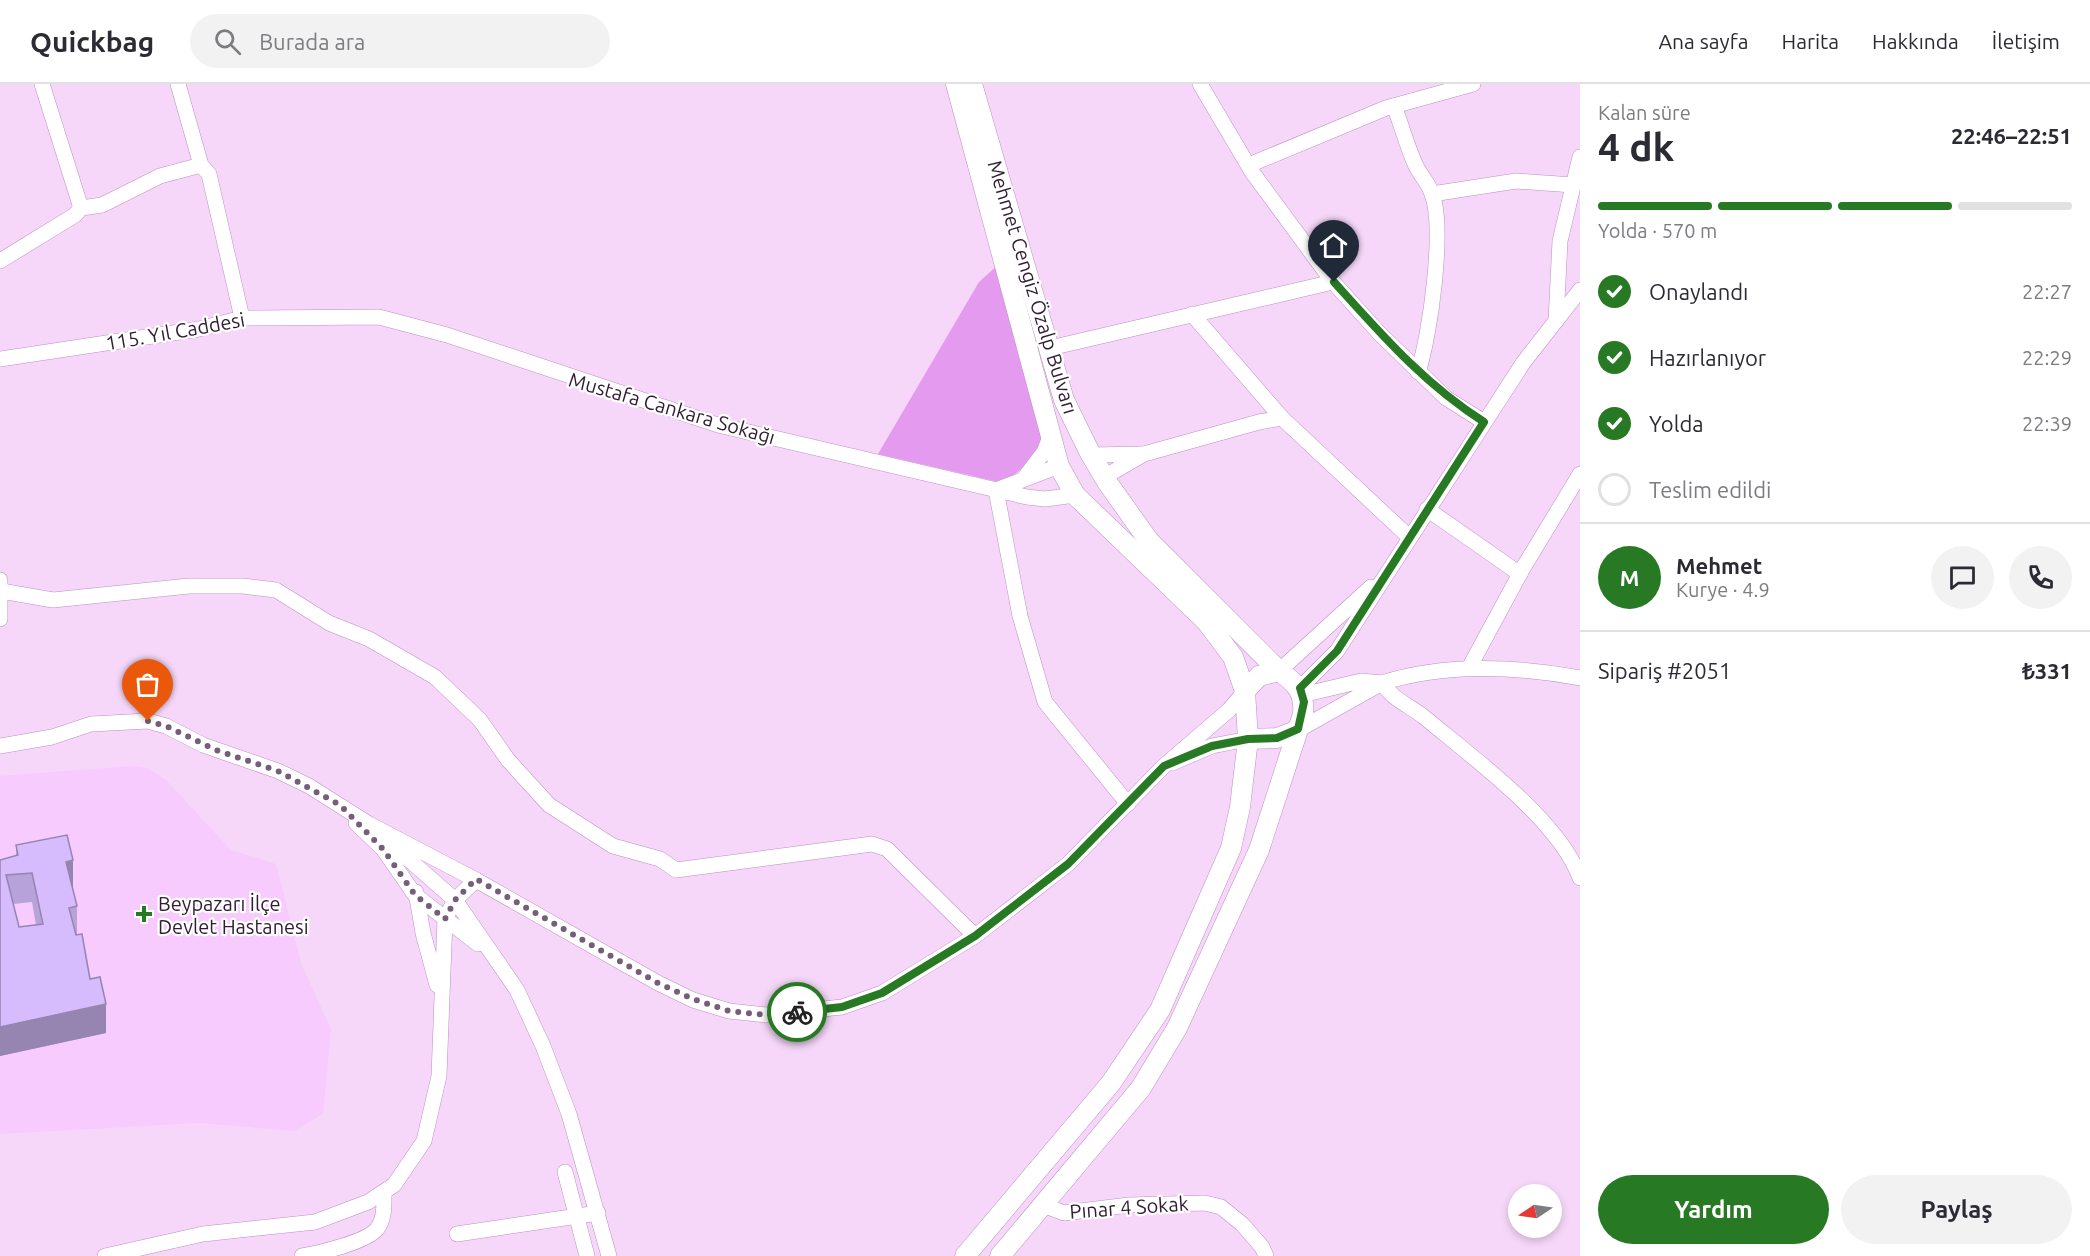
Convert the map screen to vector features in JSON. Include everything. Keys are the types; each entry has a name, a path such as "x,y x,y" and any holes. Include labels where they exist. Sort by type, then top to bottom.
{"main road":[{"name":"Mehmet Cengiz Özalp Bulvarı","path":"956,84 1059,466 1075,495 1206,621 1233,657 1245,691 1248,739 1240,807 1231,848 1160,1010 1111,1083 965,1256"},
{"name":"Mehmet Cengiz Özalp Bulvarı","path":"972,84 1064,400 1091,455 1149,541 1301,692"},
{"path":"1059,466 1072,458 1091,455"},
{"path":"1075,495 1090,493 1100,485 1104,477"},
{"path":"1245,691 1259,676 1279,671"},
{"path":"1000,1256 1141,1088 1177,1028 1259,850 1303,714 1301,692"},
{"path":"1248,739 1277,738 1298,729"}],"street":[{"path":"42,84 81,208"},
{"path":"178,84 201,165 209,174 242,318"},
{"path":"1200,84 1292,230 1334,282 1418,372 1446,398 1484,422"},
{"path":"1249,165 1394,106 1473,84"},
{"path":"1394,106 1416,166 1432,194 1436,215 1434,277 1426,348 1418,372"},
{"path":"1556,321 1560,240 1580,157"},
{"path":"0,261 75,215 81,208 102,205 160,176 201,165"},
{"path":"1432,194 1516,180 1573,185"},
{"path":"1050,348 1334,282"},
{"path":"1301,692 1337,651 1523,363 1580,290"},
{"path":"1192,314 1282,418 1409,537"},
{"name":"115. Yıl Caddesi","path":"0,359 199,329 242,318 351,315"},
{"name":"Mustafa Cankara Sokağı","path":"351,315 379,317 447,336 718,425 996,490 1045,499 1075,495"},
{"path":"1104,477 1144,454 1259,422 1282,418"},
{"path":"1023,478 1044,452 1050,437"},
{"path":"1091,455 1144,454"},
{"path":"1059,466 996,490 1020,616 1045,702 1128,804"},
{"path":"1469,668 1520,574 1580,474"},
{"path":"1427,509 1520,574"},
{"path":"1279,671 1386,572"},
{"path":"0,579 0,619"},
{"path":"1,591 53,600 189,586 243,586 276,590 328,623 369,639 435,677 480,720 508,760 549,805 613,846 660,859 676,870 872,844 887,849 975,936"},
{"path":"1301,692 1361,681 1382,683 1469,668 1541,670 1580,678"},
{"path":"1298,729 1382,683"},
{"path":"1382,683 1390,696 1422,716 1539,819 1564,847 1580,878"},
{"path":"369,825 476,879 658,983 693,999 729,1011 766,1015 842,1007 882,993 975,936 1068,864 1164,766 1229,710 1245,691"},
{"path":"0,746 52,737 91,724 148,721 166,726 220,752 278,771 340,805 369,825 455,900 517,990 543,1046 579,1144 609,1256"},
{"path":"1164,766 1212,746 1248,739"},
{"path":"340,805 383,849 415,895 445,919 464,930 499,962"},
{"path":"441,1001 415,895 419,882 426,874 445,872 476,879"},
{"path":"105,1256 203,1234 315,1222 368,1202 394,1185 410,1165 423,1141 439,1076 445,919 455,900 476,879"},
{"path":"565,1172 587,1256"},
{"path":"302,1256 361,1239 377,1229 384,1213 384,1192"},
{"name":"Pınar 4 Sokak","path":"1043,1205 1064,1213 1161,1203 1206,1203 1221,1207 1242,1224 1262,1247 1266,1256"},
{"path":"457,1234 598,1213"}],"shaded area":[{"path":"999,264 1042,437 1035,452 1020,470 999,482 878,454 979,282"},
{"name":"Beypazarı İlçe Devlet Hastanesi","path":"132,766 147,768 166,780 231,850 276,864 301,963 331,1029 323,1114 294,1131 199,1123 0,1134 0,776"}],"building":[{"path":"67,835 73,860 66,862 77,906 69,908 76,935 82,934 90,979 100,977 106,1004 0,1027 0,860 18,855 16,845","holes":["32,873 43,924 19,927 6,875"]}],"way so far":[{"path":"148,721 166,726 203,745 278,771 340,805 383,849 415,895 445,919 455,900 466,892 476,879 658,983 693,999 729,1011 766,1015 797,1012"}],"place":[{"name":"Beypazarı İlçe Devlet Hastanesi","path":"144,914"}],"route":[{"path":"797,1012 842,1007 882,993 950,953 1068,864 1164,766 1212,746 1248,739 1262,741 1277,738 1298,729 1304,702 1300,688 1337,651 1484,422 1446,398 1380,334 1334,282"}]}
